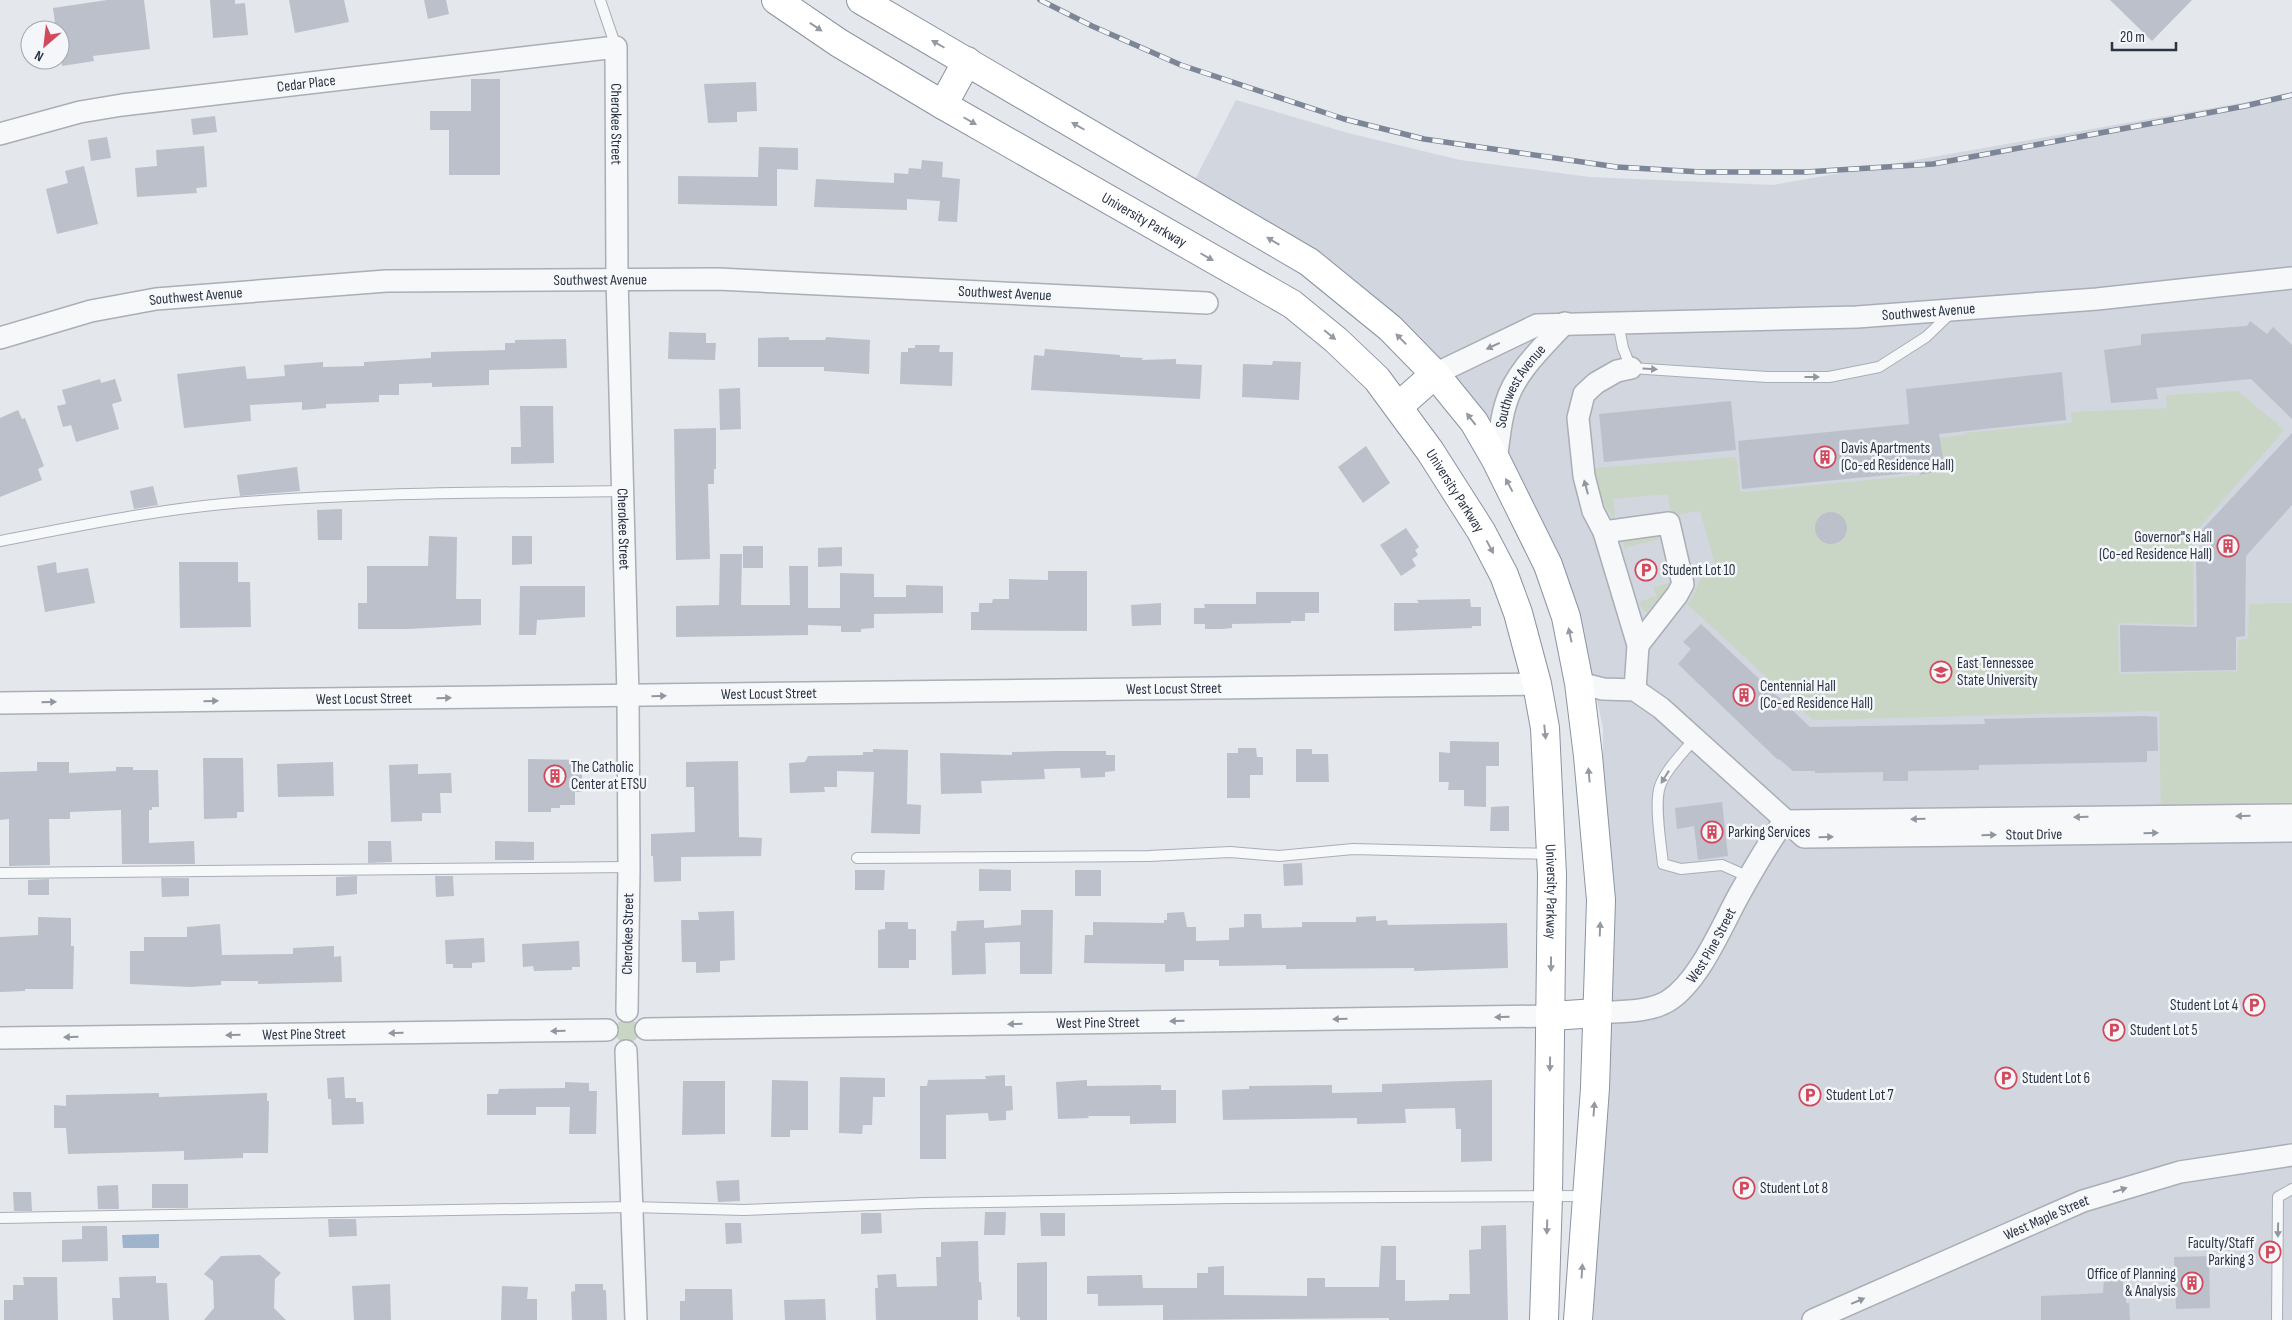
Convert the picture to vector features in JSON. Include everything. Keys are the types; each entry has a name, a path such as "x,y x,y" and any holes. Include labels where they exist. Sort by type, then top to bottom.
{"highway":[{"name":"University Parkway","path":"776,0 839,43 943,105 1292,304 1336,340 1377,379 1399,406 1481,531 1504,575 1518,614 1537,684 1545,728 1551,854 1551,1016 1544,1320"},
{"path":"862,0 1308,262 1390,328 1435,374 1474,422 1496,460 1548,564 1566,617 1579,682 1601,900 1596,1088 1578,1320"},
{"path":"943,105 967,61"},
{"path":"1399,406 1435,374"},
{"path":"1537,684 1579,682"},
{"path":"1551,1016 1597,1013"}],"street":[{"name":"Cedar Place","path":"0,134 80,112 122,105 616,48"},
{"name":"Cherokee Street","path":"616,48 617,278 628,696 629,867 627,1011"},
{"name":"Southwest Avenue","path":"0,338 91,311 156,298 386,281 718,278 1207,302"},
{"name":"Southwest Avenue","path":"1435,374 1537,325 1857,317 2097,299 2292,278"},
{"name":"Southwest Avenue","path":"1496,460 1502,417 1513,387 1525,368 1565,323"},
{"path":"1631,368 1617,371 1596,383 1584,394 1578,412 1579,440 1584,476 1593,511 1604,532 1638,645 1635,690"},
{"path":"1604,532 1668,523 1683,584 1677,595 1638,645"},
{"path":"1579,682 1603,689 1635,690 1661,708 1784,821"},
{"name":"West Locust Street","path":"0,703 1537,684"},
{"name":"Stout Drive","path":"1784,821 1944,827 2176,824 2292,815"},
{"name":"West Pine Street","path":"1597,1013 1650,1008 1668,1001 1681,990 1701,963 1749,877 1784,821"},
{"name":"Stout Drive","path":"2176,824 2292,831"},
{"path":"627,1011 633,1012 642,1018 646,1029 643,1042 639,1046 626,1051 620,1050 610,1042 607,1030 608,1024 615,1014 627,1011"},
{"name":"West Pine Street","path":"646,1029 1551,1016"},
{"name":"West Pine Street","path":"0,1038 607,1030"},
{"path":"626,1051 636,1320"},
{"name":"West Maple Street","path":"1813,1320 2083,1201 2180,1172 2292,1155"}],"lane":[{"path":"600,0 616,48"},
{"path":"1618,323 1623,348 1631,368 1767,377 1829,376 1879,367 1926,337 1953,310"},
{"path":"0,541 129,516 222,504 326,496 623,491"},
{"path":"1695,738 1671,768 1660,786 1658,810 1663,864 1681,869 1722,866 1749,877"},
{"path":"857,858 1148,856 1230,852 1279,856 1353,849 1551,854"},
{"path":"0,873 629,867"},
{"path":"2276,1320 2278,1197 2292,1189"},
{"path":"0,1218 631,1207 744,1210 925,1203 1231,1198 1587,1196"}],"shaded area":[{"name":"East Tennessee State University","path":"2292,94 2292,1320 1593,1320 1601,1108 1612,922 1603,728 1579,616 1418,356 1189,191 1236,100 1348,133 1460,160 1590,177 1773,185"}],"green space":[{"path":"2238,391 2284,430 2197,530 2193,554 2194,625 2118,623 2119,674 2237,671 2238,640 2248,639 2249,604 2292,603 2292,810 2161,812 2159,711 1813,720 1687,604 1703,575 1716,567 1700,511 1675,515 1670,509 1668,494 1613,499 1615,516 1613,518 1600,497 1595,468 1736,457 1740,491 1745,492 1919,475 1914,441 1965,435 1965,433 2072,423 2071,412 2167,408 2166,395"},
{"path":"1656,536 1659,539 1624,548 1623,542 1626,539"},
{"path":"1669,583 1672,586 1647,612 1643,610 1639,602 1656,596 1654,587"},
{"path":"627,1019 635,1023 639,1031 635,1039 627,1043 619,1039 615,1031 619,1023"}],"water":[{"path":"159,1234 159,1248 123,1248 122,1235"}],"building":[{"path":"107,0 144,0 150,49 93,56 94,61 70,65 70,20 55,20 53,8"},
{"path":"210,0 235,0 235,4 245,3 248,35 213,38"},
{"path":"289,0 344,0 349,22 295,33"},
{"path":"424,0 446,0 449,14 428,19"},
{"path":"2110,0 2192,0 2152,41"},
{"path":"471,79 500,79 500,175 449,175 449,130 430,130 430,111 471,111"},
{"path":"756,82 757,111 737,112 737,122 708,123 704,84"},
{"path":"215,116 217,132 193,135 191,119"},
{"path":"107,137 111,158 91,161 88,140"},
{"path":"204,146 207,187 196,188 197,193 137,197 135,168 157,166 156,150"},
{"path":"759,147 798,148 798,170 777,169 777,206 678,204 678,176 758,177"},
{"path":"922,160 943,162 942,177 960,179 957,222 938,221 940,201 907,199 907,210 814,207 816,179 894,183 894,173 908,174 909,168 921,169"},
{"path":"84,166 98,224 57,234 46,189 68,183 65,171"},
{"path":"2250,321 2267,334 2273,327 2292,345 2292,419 2251,379 2156,388 2158,399 2111,403 2104,350 2141,345 2141,334 2247,326"},
{"path":"669,332 706,333 706,343 716,343 715,360 668,359"},
{"path":"789,337 789,340 825,340 826,337 870,340 869,374 824,371 824,367 758,367 758,338"},
{"path":"566,339 567,368 489,370 489,385 432,387 432,383 399,384 399,395 379,395 379,402 326,404 326,408 302,410 302,402 250,405 251,421 184,428 177,374 245,366 247,379 285,376 284,365 323,362 323,367 364,366 364,362 431,358 431,352 505,350 505,343 515,343 515,340"},
{"path":"915,345 940,345 939,352 953,352 952,386 900,384 901,352 908,352 908,348 915,348"},
{"path":"1045,349 1120,355 1120,357 1143,358 1142,360 1176,359 1176,364 1202,365 1200,399 1031,390 1034,355 1044,356"},
{"path":"1273,361 1301,362 1299,400 1242,397 1243,364 1272,365"},
{"path":"2062,372 2066,420 1939,434 1945,470 1920,475 1920,472 1742,489 1738,441 1909,424 1906,389"},
{"path":"100,379 101,383 115,379 122,401 112,404 119,429 76,442 71,425 63,427 57,406 66,404 62,390"},
{"path":"740,388 741,429 720,430 719,389"},
{"path":"1731,401 1736,450 1604,462 1599,414"},
{"path":"520,406 553,406 554,463 511,464 511,447 521,447"},
{"path":"18,410 22,419 25,418 44,466 38,469 42,480 0,497 0,418"},
{"path":"716,428 714,484 708,484 710,559 676,560 674,429"},
{"name":"Governor\"s Hall (Co-ed Residence Hall)","path":"2292,433 2292,505 2246,556 2245,636 2236,637 2236,670 2121,672 2120,625 2197,627 2196,554 2208,538 2200,532"},
{"path":"1366,446 1390,483 1363,503 1338,467"},
{"path":"297,467 300,491 240,496 237,475"},
{"path":"153,486 158,505 134,509 130,491"},
{"path":"342,509 342,540 318,540 317,510"},
{"path":"1831,512 1843,516 1847,528 1843,540 1831,544 1819,540 1815,528 1819,516"},
{"path":"1406,528 1419,547 1415,550 1418,555 1412,559 1416,566 1401,576 1380,545"},
{"path":"429,536 457,537 456,599 481,599 481,625 408,629 358,629 358,603 367,603 367,566 428,566"},
{"path":"512,536 532,536 532,564 512,565"},
{"path":"743,546 763,546 763,568 743,568"},
{"path":"842,547 842,566 818,567 818,548"},
{"path":"720,554 742,554 741,605 790,605 789,566 808,566 808,608 840,608 840,573 874,574 874,597 906,597 906,585 943,586 943,613 874,614 874,628 861,629 861,632 841,632 841,626 808,625 808,635 676,637 676,606 719,605"},
{"path":"56,562 57,573 88,568 95,603 45,612 37,566"},
{"path":"179,562 238,562 238,582 250,582 251,627 180,628"},
{"path":"1048,571 1087,571 1087,631 971,630 971,612 979,612 979,603 992,603 993,599 1009,599 1009,579 1048,580"},
{"path":"520,586 585,586 585,617 537,620 536,635 519,635"},
{"path":"1256,592 1319,592 1319,613 1305,613 1305,621 1232,624 1232,628 1223,629 1205,629 1205,624 1194,624 1194,608 1205,608 1204,604 1256,604"},
{"path":"1470,599 1471,607 1481,607 1481,626 1394,631 1394,603 1419,603 1417,600"},
{"path":"1161,603 1161,625 1132,626 1131,605"},
{"name":"Centennial Hall (Co-ed Residence Hall)","path":"1701,624 1810,727 1985,724 1984,719 2146,716 2157,717 2158,751 2147,751 2147,762 1979,765 1979,770 1908,771 1908,781 1883,781 1883,772 1815,773 1815,771 1793,771 1778,760 1678,664 1691,649 1683,642"},
{"path":"1450,741 1499,742 1499,766 1486,766 1486,807 1464,806 1464,790 1448,790 1449,782 1439,782 1439,752 1450,753"},
{"path":"1238,748 1256,748 1257,757 1263,757 1263,775 1250,775 1250,798 1227,798 1227,753 1238,753"},
{"path":"873,749 908,750 907,804 921,805 920,834 871,833 874,772 837,771 837,787 824,787 825,792 790,793 789,763 805,762 808,756 863,755 863,752 873,752"},
{"path":"1296,749 1312,749 1312,754 1328,754 1329,782 1296,782"},
{"path":"1106,751 1106,755 1115,755 1115,771 1105,772 1105,777 1081,778 1080,768 1044,769 1045,779 981,781 982,793 941,794 940,753 1012,755 1012,752"},
{"path":"203,758 243,758 244,812 237,812 237,818 204,819"},
{"name":"The Catholic Center at ETSU","path":"528,759 582,760 582,792 575,792 575,805 560,805 560,808 551,808 551,812 528,812"},
{"path":"738,761 739,837 762,838 761,856 681,857 681,881 654,882 651,834 695,832 694,787 686,787 686,762"},
{"path":"37,762 69,762 69,773 116,771 116,767 133,767 133,770 158,770 159,807 152,807 152,810 149,810 149,843 194,841 195,864 122,864 121,810 70,812 70,819 49,819 50,865 9,866 9,819 0,820 0,772 37,771"},
{"path":"333,762 334,796 278,797 277,764"},
{"path":"418,764 418,774 451,773 452,793 440,793 441,813 422,813 422,821 391,822 389,765"},
{"name":"Parking Services","path":"1722,802 1728,856 1698,860 1694,826 1677,829 1675,808"},
{"path":"1509,806 1509,831 1490,831 1491,807"},
{"path":"368,841 391,841 392,862 368,863"},
{"path":"495,841 534,842 534,860 495,860"},
{"path":"1302,863 1303,885 1284,886 1283,864"},
{"path":"979,869 1011,870 1011,891 979,891"},
{"path":"855,870 885,870 884,890 855,890"},
{"path":"1075,870 1101,870 1101,896 1075,896"},
{"path":"357,876 357,894 336,896 336,877"},
{"path":"435,876 453,876 454,896 436,897"},
{"path":"161,878 189,878 189,896 162,897"},
{"path":"49,879 49,895 28,895 28,880"},
{"path":"1021,910 1053,910 1052,974 1020,974 1020,942 985,943 986,974 952,975 951,931 956,931 957,921 984,920 984,928 1021,925"},
{"path":"734,911 735,960 720,961 720,972 696,973 696,962 682,962 681,920 699,920 698,912"},
{"path":"1184,912 1187,927 1196,927 1196,941 1229,940 1229,928 1244,927 1244,914 1261,914 1262,928 1302,927 1302,922 1356,922 1356,917 1376,916 1376,921 1387,920 1388,925 1507,923 1508,968 1414,971 1414,968 1286,969 1286,965 1219,966 1219,960 1184,960 1184,971 1165,972 1165,964 1084,963 1085,935 1093,935 1093,922 1164,923 1164,920 1167,920 1167,913"},
{"path":"38,917 71,918 71,946 74,946 73,989 25,989 25,991 0,992 0,937 38,935"},
{"path":"885,922 908,922 908,929 916,929 916,960 909,960 909,968 878,968 878,930 885,929"},
{"path":"220,924 222,955 293,954 293,948 334,946 334,957 341,956 342,982 258,984 258,981 221,981 221,985 190,987 130,984 130,951 144,951 144,937 187,937 187,927"},
{"path":"484,938 485,962 472,963 472,968 453,968 453,964 446,964 445,940"},
{"path":"579,941 580,967 572,967 572,970 534,971 533,966 523,967 522,944"},
{"path":"1005,1075 1005,1086 1012,1086 1013,1110 1006,1111 1006,1120 989,1121 988,1113 946,1115 946,1159 920,1159 920,1086 927,1086 928,1080 986,1079 985,1076"},
{"path":"344,1077 345,1098 356,1098 356,1102 363,1102 364,1124 332,1125 331,1099 328,1099 327,1078"},
{"path":"840,1077 885,1078 885,1097 873,1097 872,1125 863,1125 862,1134 839,1133"},
{"path":"772,1080 808,1081 808,1130 790,1130 790,1137 771,1137"},
{"path":"1087,1080 1087,1086 1161,1085 1161,1090 1176,1090 1176,1123 1130,1124 1130,1116 1088,1116 1089,1118 1058,1119 1056,1082"},
{"path":"1492,1080 1492,1161 1461,1162 1461,1129 1456,1129 1455,1108 1405,1109 1406,1123 1357,1124 1357,1118 1223,1120 1222,1090 1249,1089 1249,1086 1332,1085 1332,1093 1382,1092 1382,1084"},
{"path":"683,1081 725,1081 725,1134 682,1135"},
{"path":"565,1082 589,1083 589,1091 597,1091 596,1134 569,1134 570,1107 536,1107 536,1115 487,1115 487,1094 498,1094 499,1089 565,1088"},
{"path":"159,1093 159,1097 267,1093 267,1101 269,1101 268,1153 243,1153 243,1158 184,1160 184,1151 68,1154 66,1128 54,1128 54,1105 66,1106 66,1095"},
{"path":"739,1180 740,1201 718,1202 716,1181"},
{"path":"152,1184 188,1184 188,1208 152,1208"},
{"path":"118,1185 119,1209 98,1209 97,1186"},
{"path":"13,1192 31,1192 32,1211 14,1211"},
{"path":"985,1212 1006,1212 1005,1235 984,1235"},
{"path":"861,1213 881,1213 882,1233 861,1234"},
{"path":"1040,1213 1065,1213 1065,1236 1041,1236"},
{"path":"328,1219 356,1219 357,1236 329,1237"},
{"path":"725,1223 741,1223 742,1243 726,1244"},
{"path":"1506,1225 1508,1320 1389,1320 1389,1318 1163,1320 1163,1305 1098,1306 1098,1294 1087,1294 1087,1276 1142,1275 1143,1288 1197,1288 1197,1273 1208,1273 1208,1267 1224,1266 1224,1295 1307,1296 1307,1278 1325,1278 1325,1287 1379,1287 1381,1246 1396,1246 1396,1280 1405,1280 1405,1301 1449,1300 1449,1294 1470,1294 1469,1250 1481,1249 1481,1226"},
{"path":"82,1226 107,1226 108,1261 62,1262 62,1240 82,1239"},
{"path":"978,1241 979,1282 981,1282 982,1300 978,1300 978,1320 876,1320 875,1288 878,1288 877,1275 896,1274 897,1287 937,1286 936,1257 941,1257 941,1242"},
{"path":"260,1255 281,1273 275,1279 274,1308 286,1320 204,1320 214,1308 213,1281 204,1274 221,1256"},
{"name":"Office of Planning & Analysis","path":"2209,1256 2210,1308 2176,1309 2174,1257"},
{"path":"1047,1262 1047,1320 1020,1320 1020,1317 1017,1317 1017,1263"},
{"path":"156,1276 156,1283 167,1283 169,1320 113,1320 112,1298 120,1298 119,1277"},
{"path":"23,1277 57,1277 58,1320 4,1320 4,1300 13,1300 13,1285 24,1285"},
{"path":"2123,1278 2123,1290 2126,1290 2126,1303 2129,1303 2130,1320 2041,1320 2041,1296 2103,1293 2104,1279"},
{"path":"390,1284 391,1320 354,1320 352,1286"},
{"path":"575,1284 603,1284 603,1290 606,1290 607,1320 572,1320 571,1292 575,1291"},
{"path":"502,1286 528,1287 527,1299 537,1299 537,1320 501,1320"},
{"path":"685,1289 732,1289 733,1320 680,1320 680,1301 685,1301"},
{"path":"825,1299 826,1320 785,1320 784,1300"}],"railway":[{"path":"1040,0 1092,26 1181,65 1344,119 1424,139 1617,167 1701,172 1806,172 1933,164 2245,106 2292,95"}],"place":[{"name":"Davis Apartments (Co-ed Residence Hall)","path":"1825,457"},
{"name":"Governor\"s Hall (Co-ed Residence Hall)","path":"2228,546"},
{"name":"Student Lot 10","path":"1646,570"},
{"name":"East Tennessee State University","path":"1941,672"},
{"name":"Centennial Hall (Co-ed Residence Hall)","path":"1744,695"},
{"name":"The Catholic Center at ETSU","path":"555,776"},
{"name":"Parking Services","path":"1712,832"},
{"name":"Student Lot 4","path":"2254,1005"},
{"name":"Student Lot 5","path":"2114,1030"},
{"name":"Student Lot 6","path":"2006,1078"},
{"name":"Student Lot 7","path":"1810,1095"},
{"name":"Student Lot 8","path":"1744,1188"},
{"name":"Faculty/Staff Parking 3","path":"2270,1252"},
{"name":"Office of Planning & Analysis","path":"2192,1283"}]}
